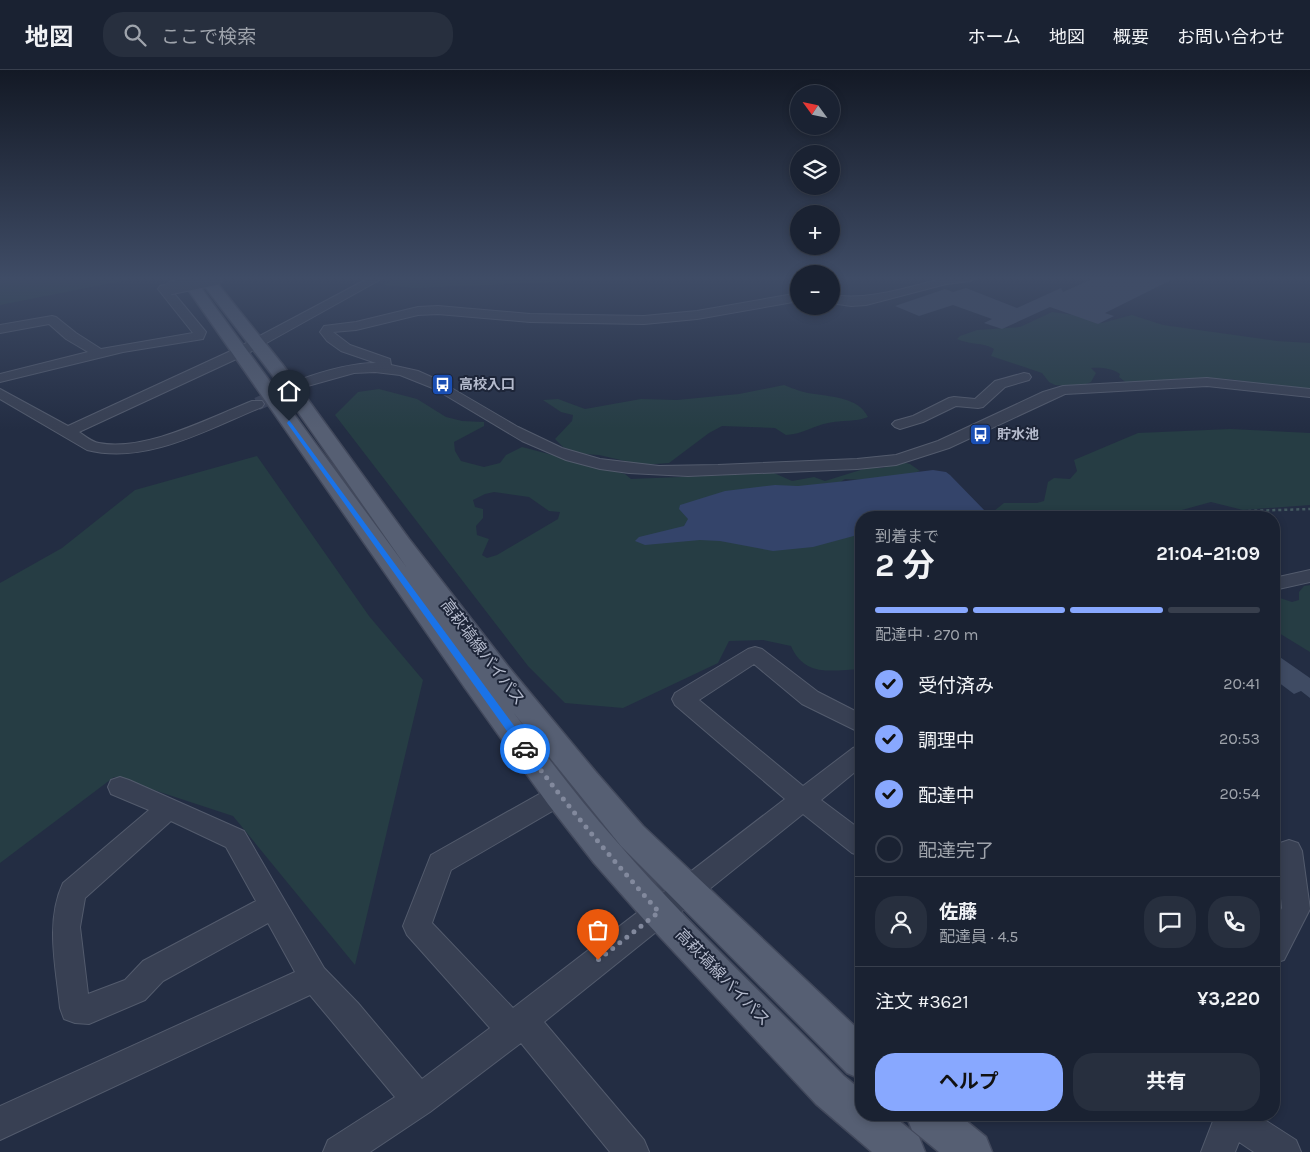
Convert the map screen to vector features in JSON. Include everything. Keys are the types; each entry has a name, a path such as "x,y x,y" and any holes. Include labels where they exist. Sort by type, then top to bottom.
{"main road":[{"name":"高萩塙線バイパス","path":"223,328 391,547 486,677 559,796 606,853 659,912 830,1090 855,1111"},
{"name":"高萩塙線バイパス","path":"246,328 391,547"},
{"name":"高萩塙線バイパス","path":"486,677 584,780 632,836 855,1053"},
{"name":"高萩塙線バイパス","path":"867,1121 904,1152"},
{"path":"935,1121 971,1152"}],"street":[{"path":"62,328 98,353"},
{"path":"0,378 98,353 198,336 200,332 197,328"},
{"path":"67,432 240,352 284,328"},
{"path":"333,328 326,332 338,344 347,349 386,362 384,368"},
{"path":"304,383 344,371 384,368 414,374 545,447 572,457 626,468 688,470 889,461 928,450 1048,395 1063,390 1207,382 1310,392"},
{"path":"978,404 1000,384 1024,377"},
{"path":"0,393 93,447 104,449 138,448 173,438 257,404"},
{"path":"900,424 918,419 954,401 978,404 984,412 983,425"},
{"path":"1280,583 1310,576"},
{"path":"855,721 810,698 755,654 682,699 803,800 855,840"},
{"path":"340,1152 419,1101 855,759"},
{"path":"120,787 235,839 314,978 347,1014 419,1101"},
{"path":"559,796 440,863 417,926 517,1025 632,1152"},
{"path":"170,808 73,892 66,927 75,1008 89,1009 135,990 153,971 273,906"},
{"path":"1280,939 1296,909 1289,851"},
{"path":"0,1123 314,978"},
{"path":"1218,1152 1227,1121"},
{"path":"1237,1121 1284,1152"}],"path":[{"path":"1260,511 1310,509"}],"shaded area":[{"path":"1188,328 1277,341 1310,343 1310,390 1228,379 1186,378 1128,384 1119,377 1120,374 1117,372 1098,368 1091,368 1096,373 1091,382 1078,387 1055,385 1049,382 1042,373 991,356 994,349 990,347 957,339 960,336 977,330"},
{"path":"784,385 803,392 845,399 858,406 868,417 859,420 828,423 786,435 775,428 722,426 709,433 669,463 642,465 599,455 582,454 563,447 555,439 572,421 573,415 561,412 543,400 558,399 585,409 641,399 677,400 739,394"},
{"path":"379,389 417,399 446,417 462,421 484,422 484,426 454,442 455,451 461,461 484,467 500,463 506,455 522,447 625,474 631,479 774,473 792,481 814,477 825,481 867,468 883,468 901,462 910,464 920,471 890,481 845,479 839,483 855,516 855,669 830,671 812,668 797,656 791,646 763,640 729,641 718,663 623,708 565,703 528,666 335,415 358,392","holes":["494,492 529,497 549,511 560,512 558,519 497,555 487,558 482,555 489,539 477,535 476,526 483,518 483,509 475,507 473,500"]},
{"path":"1230,429 1310,433 1310,505 1243,510 1211,502 1181,511 994,511 1004,503 1037,503 1044,501 1048,482 1054,478 1070,479 1077,471 1074,460 1138,433"},
{"path":"257,456 369,616 423,680 355,965 233,816 114,777 0,863 0,583 62,548 135,490"},
{"path":"1310,585 1310,652 1280,634 1280,598 1292,602 1299,600 1299,592 1304,586"}],"water":[{"path":"933,470 946,472 985,511 855,511 855,536 813,547 773,551 720,541 700,540 645,545 635,541 639,537 684,526 688,519 679,509 680,505 725,491 775,485 798,486"}],"building":[{"path":"1280,657 1310,678 1310,698 1301,691 1294,694 1280,684"}],"tunnel":[{"path":"257,404 304,383"}],"way so far":[{"path":"525,749 559,796 606,853 659,912 598,960"}],"place":[{"name":"高校入口","path":"443,384"},
{"name":"貯水池","path":"981,434"}],"route":[{"path":"289,421 525,749"}]}
